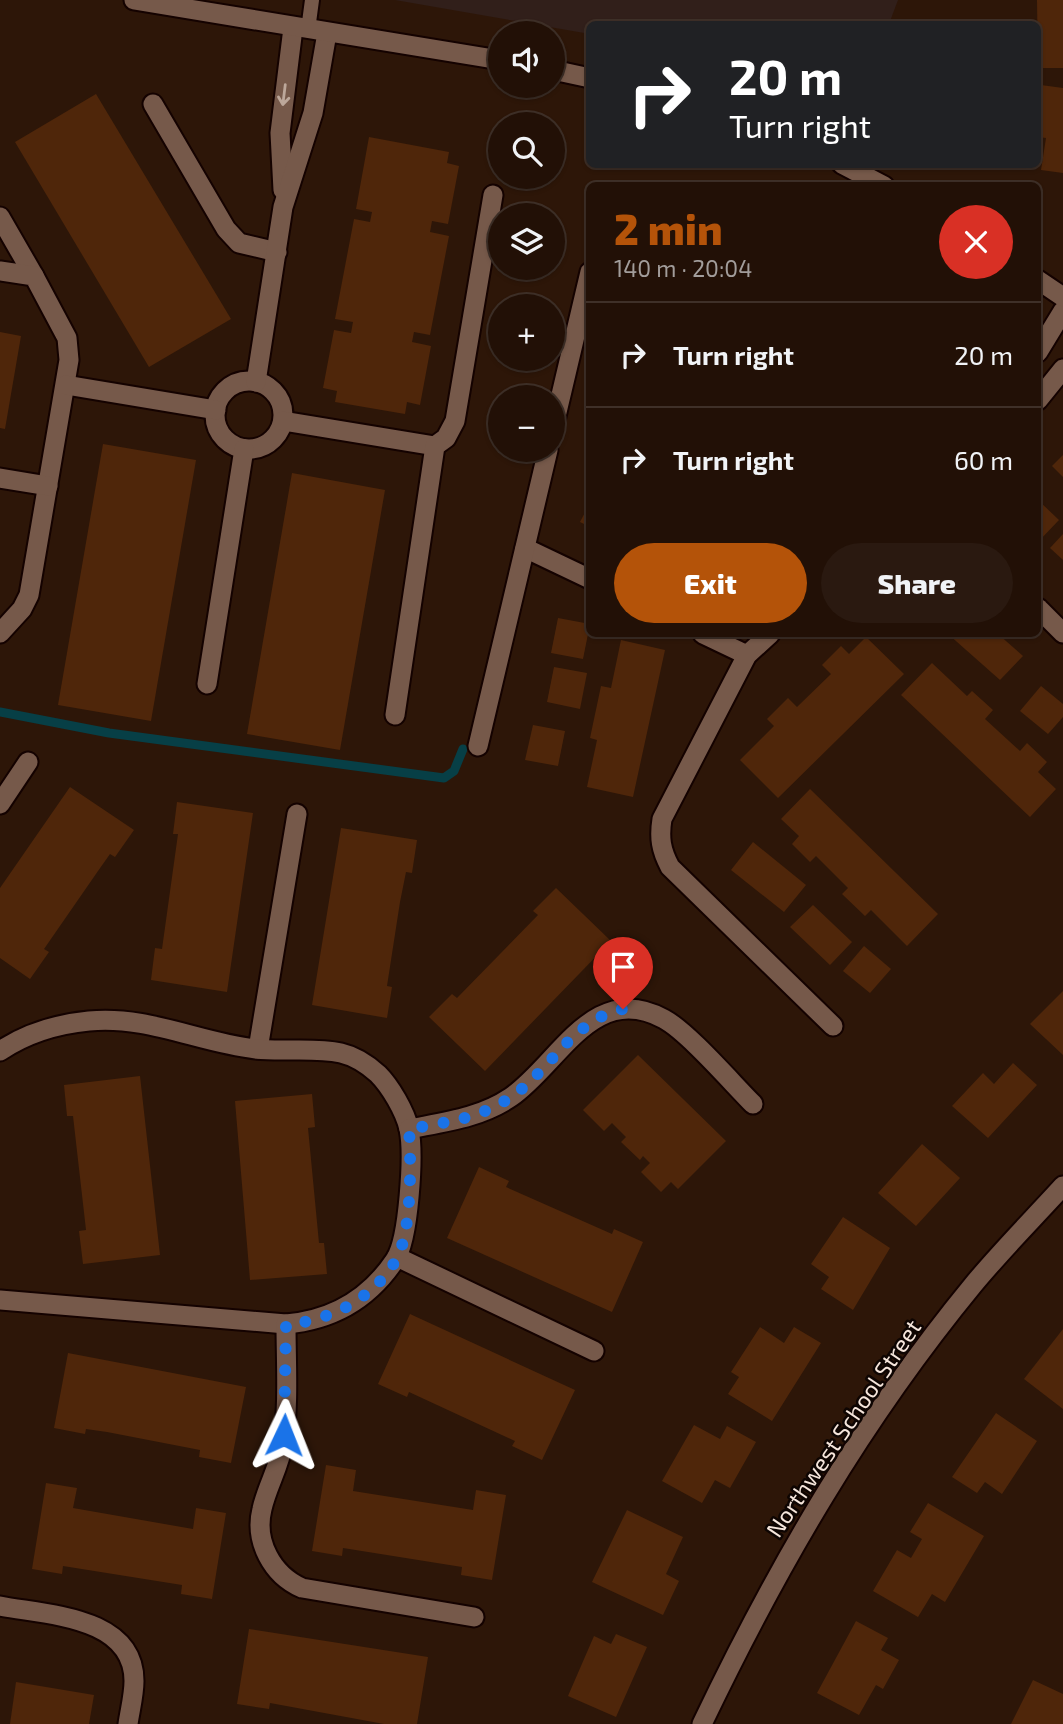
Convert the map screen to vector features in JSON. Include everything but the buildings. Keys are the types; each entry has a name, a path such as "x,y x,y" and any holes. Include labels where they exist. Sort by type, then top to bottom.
{"street":[{"path":"134,0 488,58"},
{"path":"256,382 283,207 313,113 309,30"},
{"path":"283,207 280,134 309,30"},
{"path":"565,73 586,77"},
{"path":"153,104 226,229 239,243 276,252"},
{"path":"850,168 876,182"},
{"path":"283,421 435,446 446,438 455,421 493,195"},
{"path":"0,217 67,338 69,360 29,594 22,609 0,633"},
{"path":"0,271 34,276"},
{"path":"1041,282 1063,297"},
{"path":"563,385 586,289"},
{"path":"1041,347 1063,311"},
{"path":"1041,396 1063,369"},
{"path":"256,382 275,394 282,408 283,421 275,438 269,443 262,447 244,449 222,435 216,424 216,410 223,393 235,384 256,382"},
{"path":"66,385 216,410"},
{"path":"395,715 435,446"},
{"path":"206,684 244,449"},
{"path":"478,746 545,462"},
{"path":"0,478 48,486"},
{"path":"525,548 586,577"},
{"path":"1041,611 1063,633"},
{"path":"709,637 747,655"},
{"path":"767,637 747,655 662,819 662,852 670,867 833,1026"},
{"path":"0,804 28,762"},
{"path":"258,1049 297,814"},
{"path":"409,1129 465,1119 495,1107 529,1083 583,1026 609,1012 623,1009 642,1011 667,1020 753,1104"},
{"path":"0,1051 34,1033 90,1020 140,1022 217,1043 258,1049 331,1052 358,1060 386,1084 409,1129 411,1163 408,1199 397,1257 364,1296 320,1320 286,1325 0,1300"},
{"name":"Northwest School Street","path":"702,1724 762,1600 851,1451 974,1284 1063,1186"},
{"path":"397,1257 594,1351"},
{"path":"286,1325 283,1444 262,1509 260,1526 271,1563 287,1580 302,1588 474,1617"},
{"path":"0,1606 93,1625 116,1639 126,1652 134,1681 128,1724"}],"lane":[{"path":"309,30 312,0"}],"shaded area":[{"path":"395,0 898,0 890,21 586,21 586,33 565,30 565,21 515,21"}],"waterway":[{"path":"0,712 109,733 444,778 454,771 463,749"}],"route":[{"path":"284,1435 286,1325 320,1320 348,1307 381,1279 397,1257 409,1190 409,1129 465,1119 495,1107 529,1083 583,1026 609,1012 623,1009"}]}
